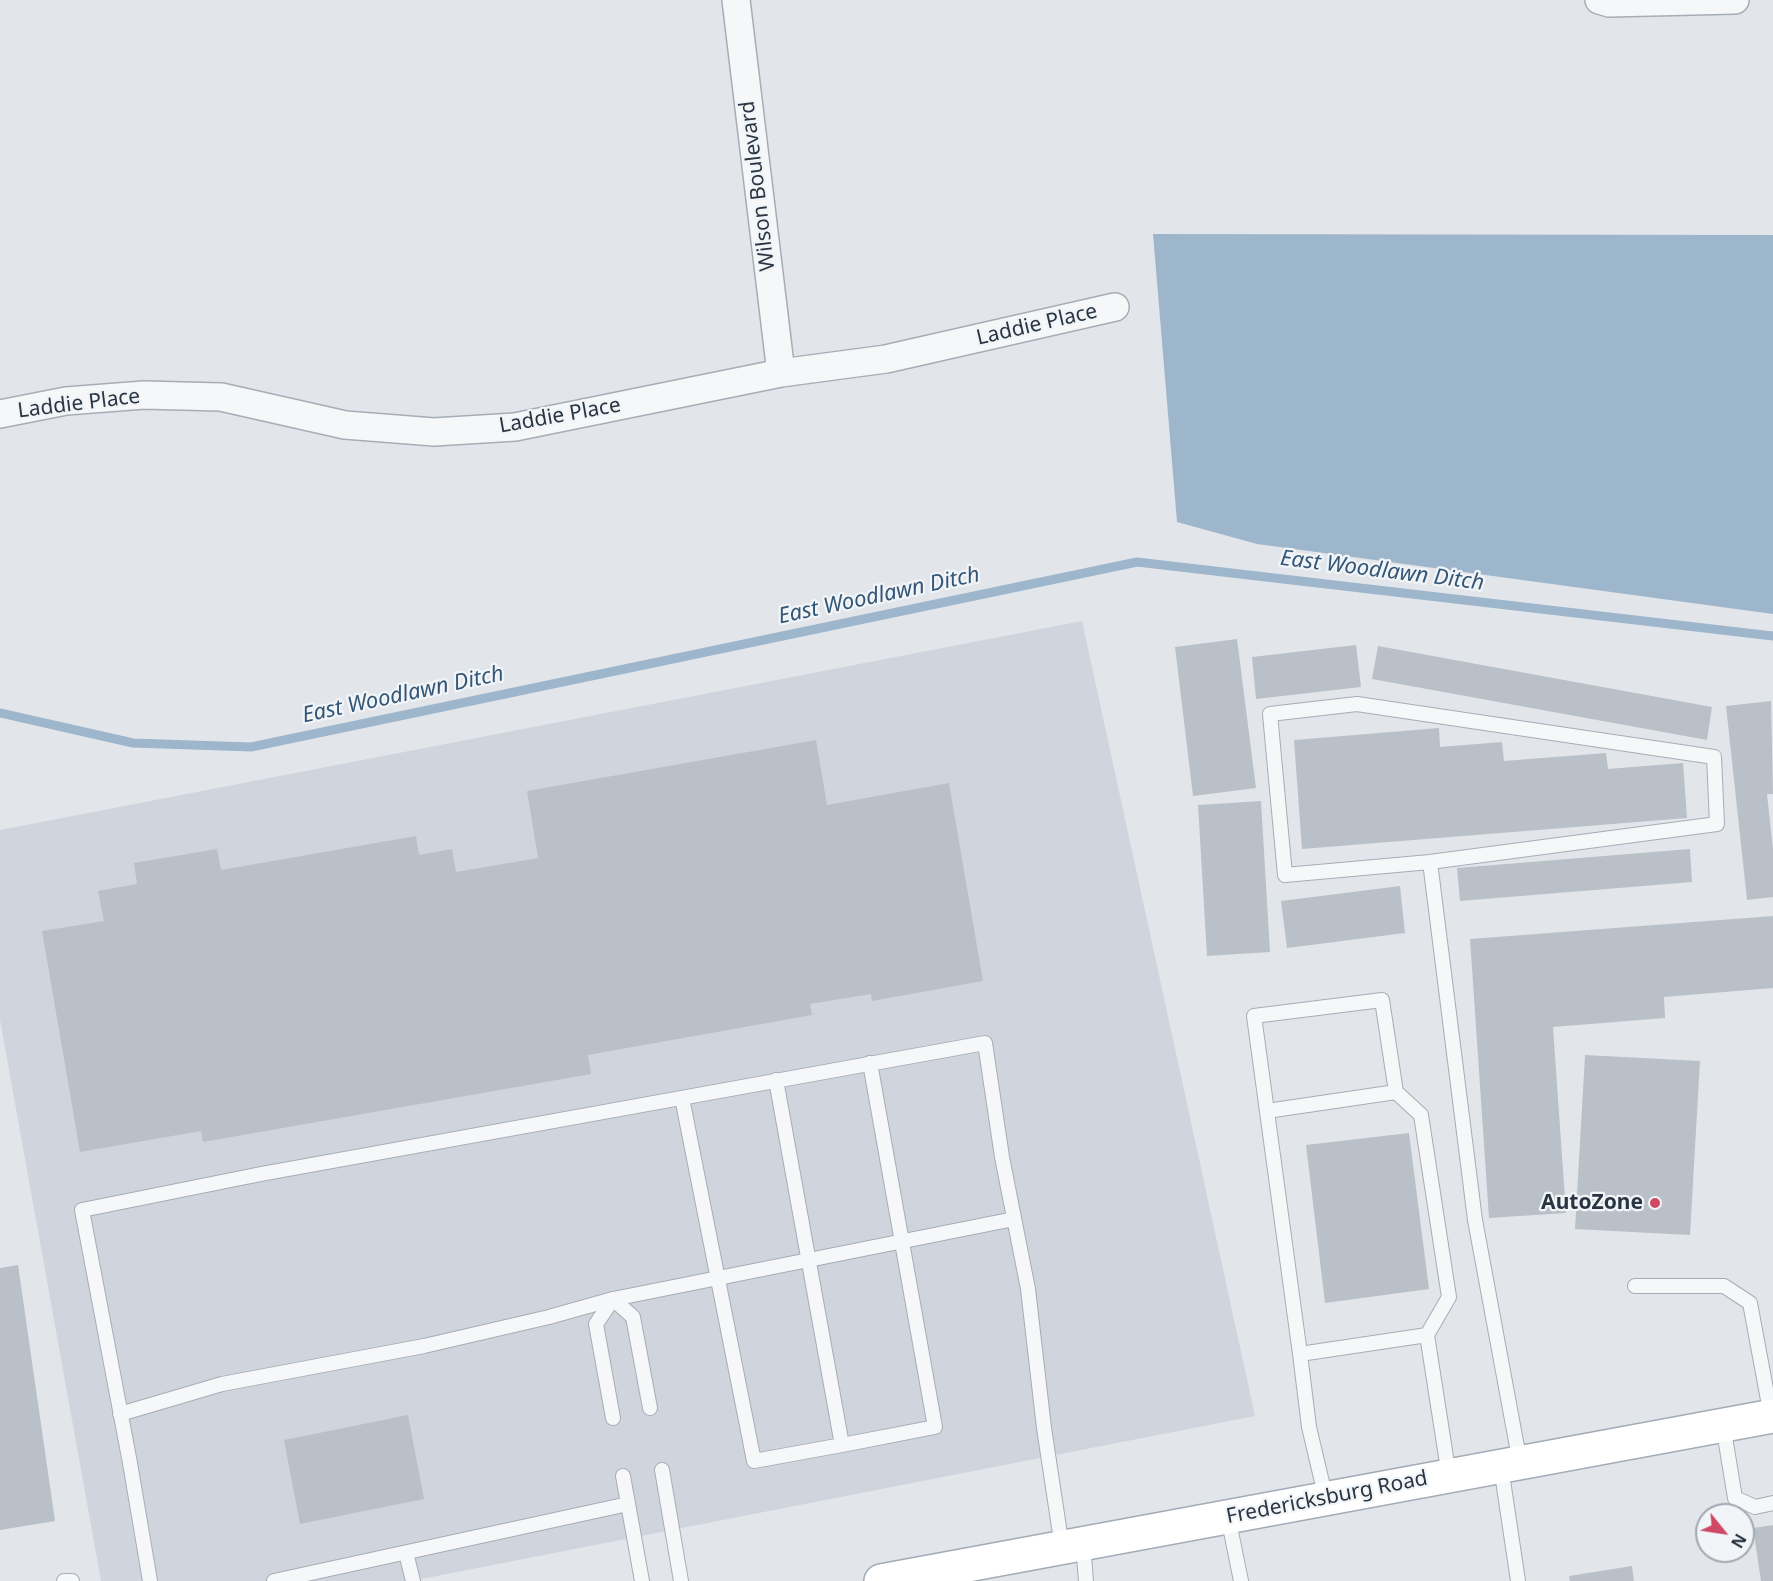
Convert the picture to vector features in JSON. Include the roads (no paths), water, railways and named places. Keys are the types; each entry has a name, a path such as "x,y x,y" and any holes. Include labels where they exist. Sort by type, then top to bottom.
{"main road":[{"name":"Fredericksburg Road","path":"887,1580 943,1575 1072,1545 1772,1416"}],"street":[{"name":"Wilson Boulevard","path":"736,0 781,373"},
{"path":"1599,0 1608,3 1735,0"},
{"name":"Laddie Place","path":"0,414 66,401 122,396 221,397 345,425 434,432 515,427 781,373 886,359 1115,307"}],"lane":[{"path":"1357,704 1714,757 1717,824 1430,862 1286,875 1270,714 1357,704"},
{"path":"1430,862 1474,1220 1510,1465 1518,1581"},
{"path":"1326,1499 1309,1426 1254,1016 1382,1000 1396,1092 1421,1115 1449,1297 1427,1335 1449,1476"},
{"path":"150,1581 138,1504 82,1210 273,1172 986,1043 1002,1157 1028,1289 1030,1321 1072,1545 1086,1581"},
{"path":"682,1098 754,1461 842,1445 935,1427 870,1063"},
{"path":"776,1080 842,1445"},
{"path":"1267,1111 1396,1092"},
{"path":"120,1414 222,1384 424,1346 549,1317 613,1299 1014,1219"},
{"path":"1635,1286 1724,1286 1750,1303 1772,1416"},
{"path":"613,1299 633,1317 650,1408"},
{"path":"613,1299 596,1324 613,1418"},
{"path":"1300,1354 1427,1335"},
{"path":"1723,1425 1735,1498 1755,1507 1773,1503"},
{"path":"662,1470 681,1581"},
{"path":"623,1476 642,1581"},
{"path":"274,1581 628,1504"},
{"path":"1228,1517 1241,1581"},
{"path":"406,1553 412,1581"},
{"path":"64,1581 72,1581"}],"water":[{"path":"1153,234 1773,235 1773,614 1257,544 1177,522"}],"waterway":[{"name":"East Woodlawn Ditch","path":"0,713 133,743 251,747 1137,562 1773,636"}],"place":[{"name":"AutoZone","path":"1655,1203"}]}
